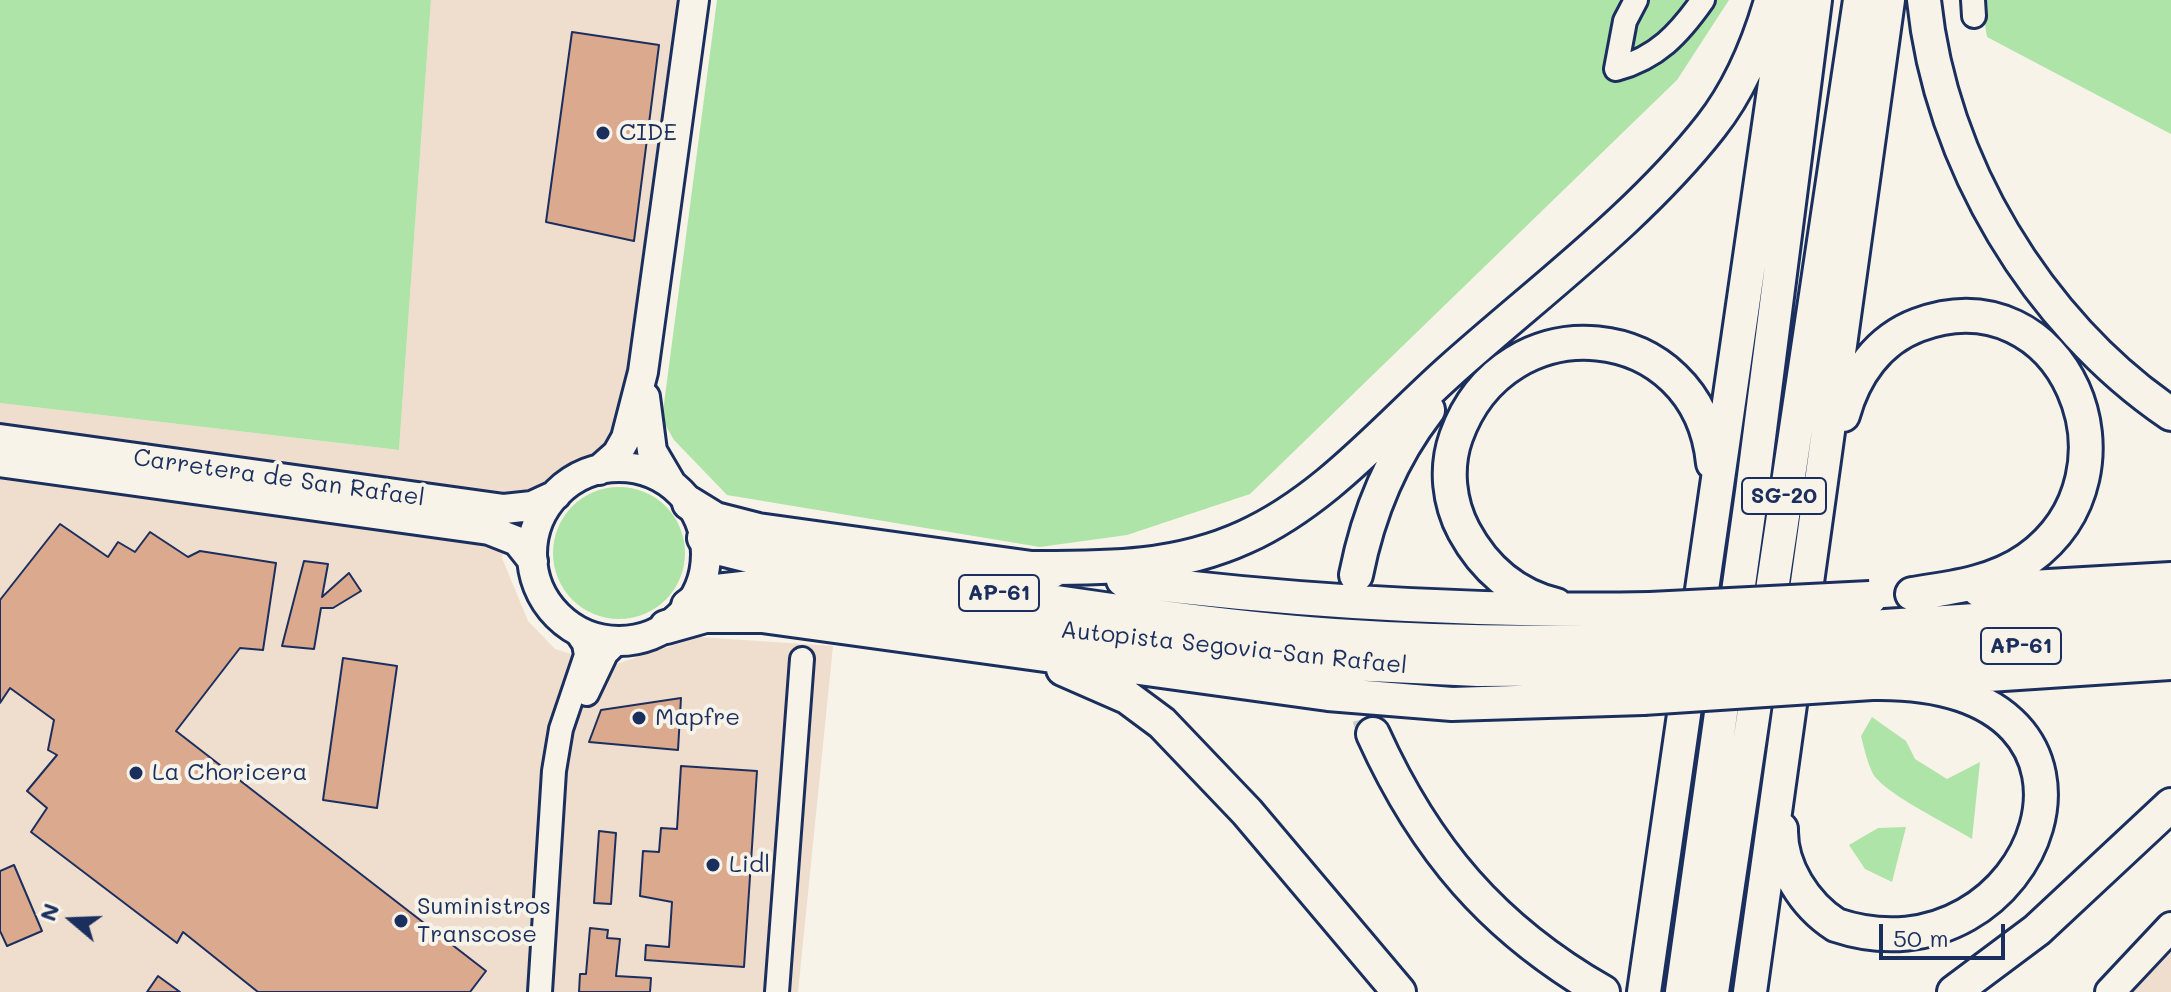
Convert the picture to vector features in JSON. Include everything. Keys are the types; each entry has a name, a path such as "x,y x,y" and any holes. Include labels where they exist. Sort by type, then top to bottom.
{"highway":[{"path":"1031,568 1134,568 1179,561 1248,536 1316,493 1635,206 1712,126 1747,68 1771,0"},
{"path":"1644,992 1787,0"},
{"name":"SG-20","path":"1682,992 1754,478 1815,0"},
{"name":"SG-20","path":"1712,992 1860,0"},
{"path":"1750,992 1888,0"},
{"path":"1924,0 1942,91 1966,163 2005,236 2046,293 2092,347 2144,396 2171,414"},
{"path":"1356,575 1375,504 1410,435 1441,396 1556,278"},
{"path":"1818,511 1855,382 1873,356 1896,336 1928,321 1958,316 2002,322 2037,342 2062,366 2082,407 2086,459 2075,501 2053,534 2017,565 1959,587 1912,594 1871,641"},
{"path":"1646,654 1607,610 1563,606 1513,587 1496,575 1472,545 1455,512 1450,476 1456,436 1474,399 1509,363 1552,346 1599,344 1654,361 1694,401 1711,445 1714,472 1710,537"},
{"path":"680,494 715,519 758,530 1211,591 1507,611 1607,610"},
{"name":"Autopista Segovia-San Rafael","path":"704,538 725,550 769,561 1223,623 1333,634 1482,641 1646,654"},
{"path":"1912,594 2171,579"},
{"name":"Autopista Segovia-San Rafael","path":"677,616 707,592 752,587 1327,663 1478,670 1646,654 1871,641 2171,635"},
{"name":"Autopista Segovia-San Rafael","path":"1871,641 2171,607"},
{"path":"677,616 762,616 1328,694 1452,704 1646,654 1871,641 2171,663"},
{"path":"1782,777 1781,842 1795,881 1812,905 1856,937 1910,950 1938,948 1974,936 1996,920 2021,892 2041,842 2042,797 2028,757 1998,720 1963,697 1920,684 1871,641"},
{"path":"1014,652 1089,677 1127,697 1162,723 1247,812 1399,992"},
{"path":"1373,734 1408,805 1450,865 1516,933 1594,987"},
{"path":"1954,992 2037,930 2171,805"},
{"path":"1986,992 2171,817"}],"main road":[{"path":"599,470 617,454 626,438 643,372 694,0"},
{"path":"643,372 652,451 704,538 704,571 677,616"},
{"name":"Carretera de San Rafael","path":"0,439 504,509 532,506 556,495"},
{"name":"Carretera de San Rafael","path":"0,462 489,530 517,541 533,561"},
{"name":"AP-61","path":"677,616 645,637 619,641 600,639 574,629 558,615 544,597 533,561 538,523 556,495 576,479 599,470 637,469 680,494"},
{"path":"2110,992 2171,927"}],"street":[{"path":"1636,0 1625,21 1616,69 1641,62 1663,48 1703,0"},
{"path":"540,992 554,771 561,729 586,655 584,644 574,629"},
{"path":"554,992 573,730 603,660 619,641"},
{"path":"777,992 802,659"}],"shaded area":[{"path":"431,0 682,0 628,405 604,457 574,466 541,490 514,502 502,558 528,621 555,649 610,666 699,637 833,646 798,992 0,992 0,403 399,450"},
{"path":"2171,925 2171,992 2093,992"}],"green space":[{"path":"0,0 431,0 399,450 0,403"},
{"path":"717,0 1729,0 1677,80 1250,494 1127,535 1040,547 727,495 674,440 662,419"},
{"path":"1981,0 2171,0 2171,134 1987,37"},
{"path":"619,487 644,492 666,506 680,528 685,553 680,578 666,600 644,614 619,619 594,614 572,600 558,578 553,553 558,528 572,506 594,492"},
{"path":"1872,717 1906,741 1915,759 1947,779 1980,762 1972,839 1902,798 1878,780 1870,768 1861,736"},
{"path":"1906,827 1892,882 1865,869 1849,845 1878,828"}],"building":[{"name":"CIDE","path":"572,32 659,45 634,241 546,222"},
{"name":"La Choricera","path":"60,524 108,557 118,542 135,552 150,532 188,557 200,551 276,563 263,650 240,648 176,731 486,971 470,992 258,992 183,932 177,943 31,832 47,808 27,791 57,755 48,750 54,720 10,688 0,703 0,600"},
{"path":"304,561 328,564 322,597 349,573 361,591 333,608 321,608 314,649 282,646"},
{"name":"La Choricera","path":"343,658 397,666 377,808 323,800"},
{"name":"Mapfre","path":"681,698 678,750 589,742 601,710"},
{"name":"Lidl","path":"681,766 757,771 744,967 645,960 646,945 669,947 672,902 640,896 643,851 659,852 661,828 677,829"},
{"path":"599,831 616,833 611,904 594,903"},
{"path":"14,865 42,931 7,946 0,931 0,871"},
{"path":"590,928 608,930 607,938 620,939 616,976 651,978 650,992 579,992 580,974 586,974"},
{"path":"158,976 180,992 147,992"}],"tunnel":[{"path":"1356,575 1353,616 1356,655 1373,734"}],"place":[{"name":"CIDE","path":"603,133"},
{"name":"Mapfre","path":"639,718"},
{"name":"La Choricera","path":"136,773"},
{"name":"Lidl","path":"713,865"},
{"name":"Suministros Transcose","path":"401,921"}]}
